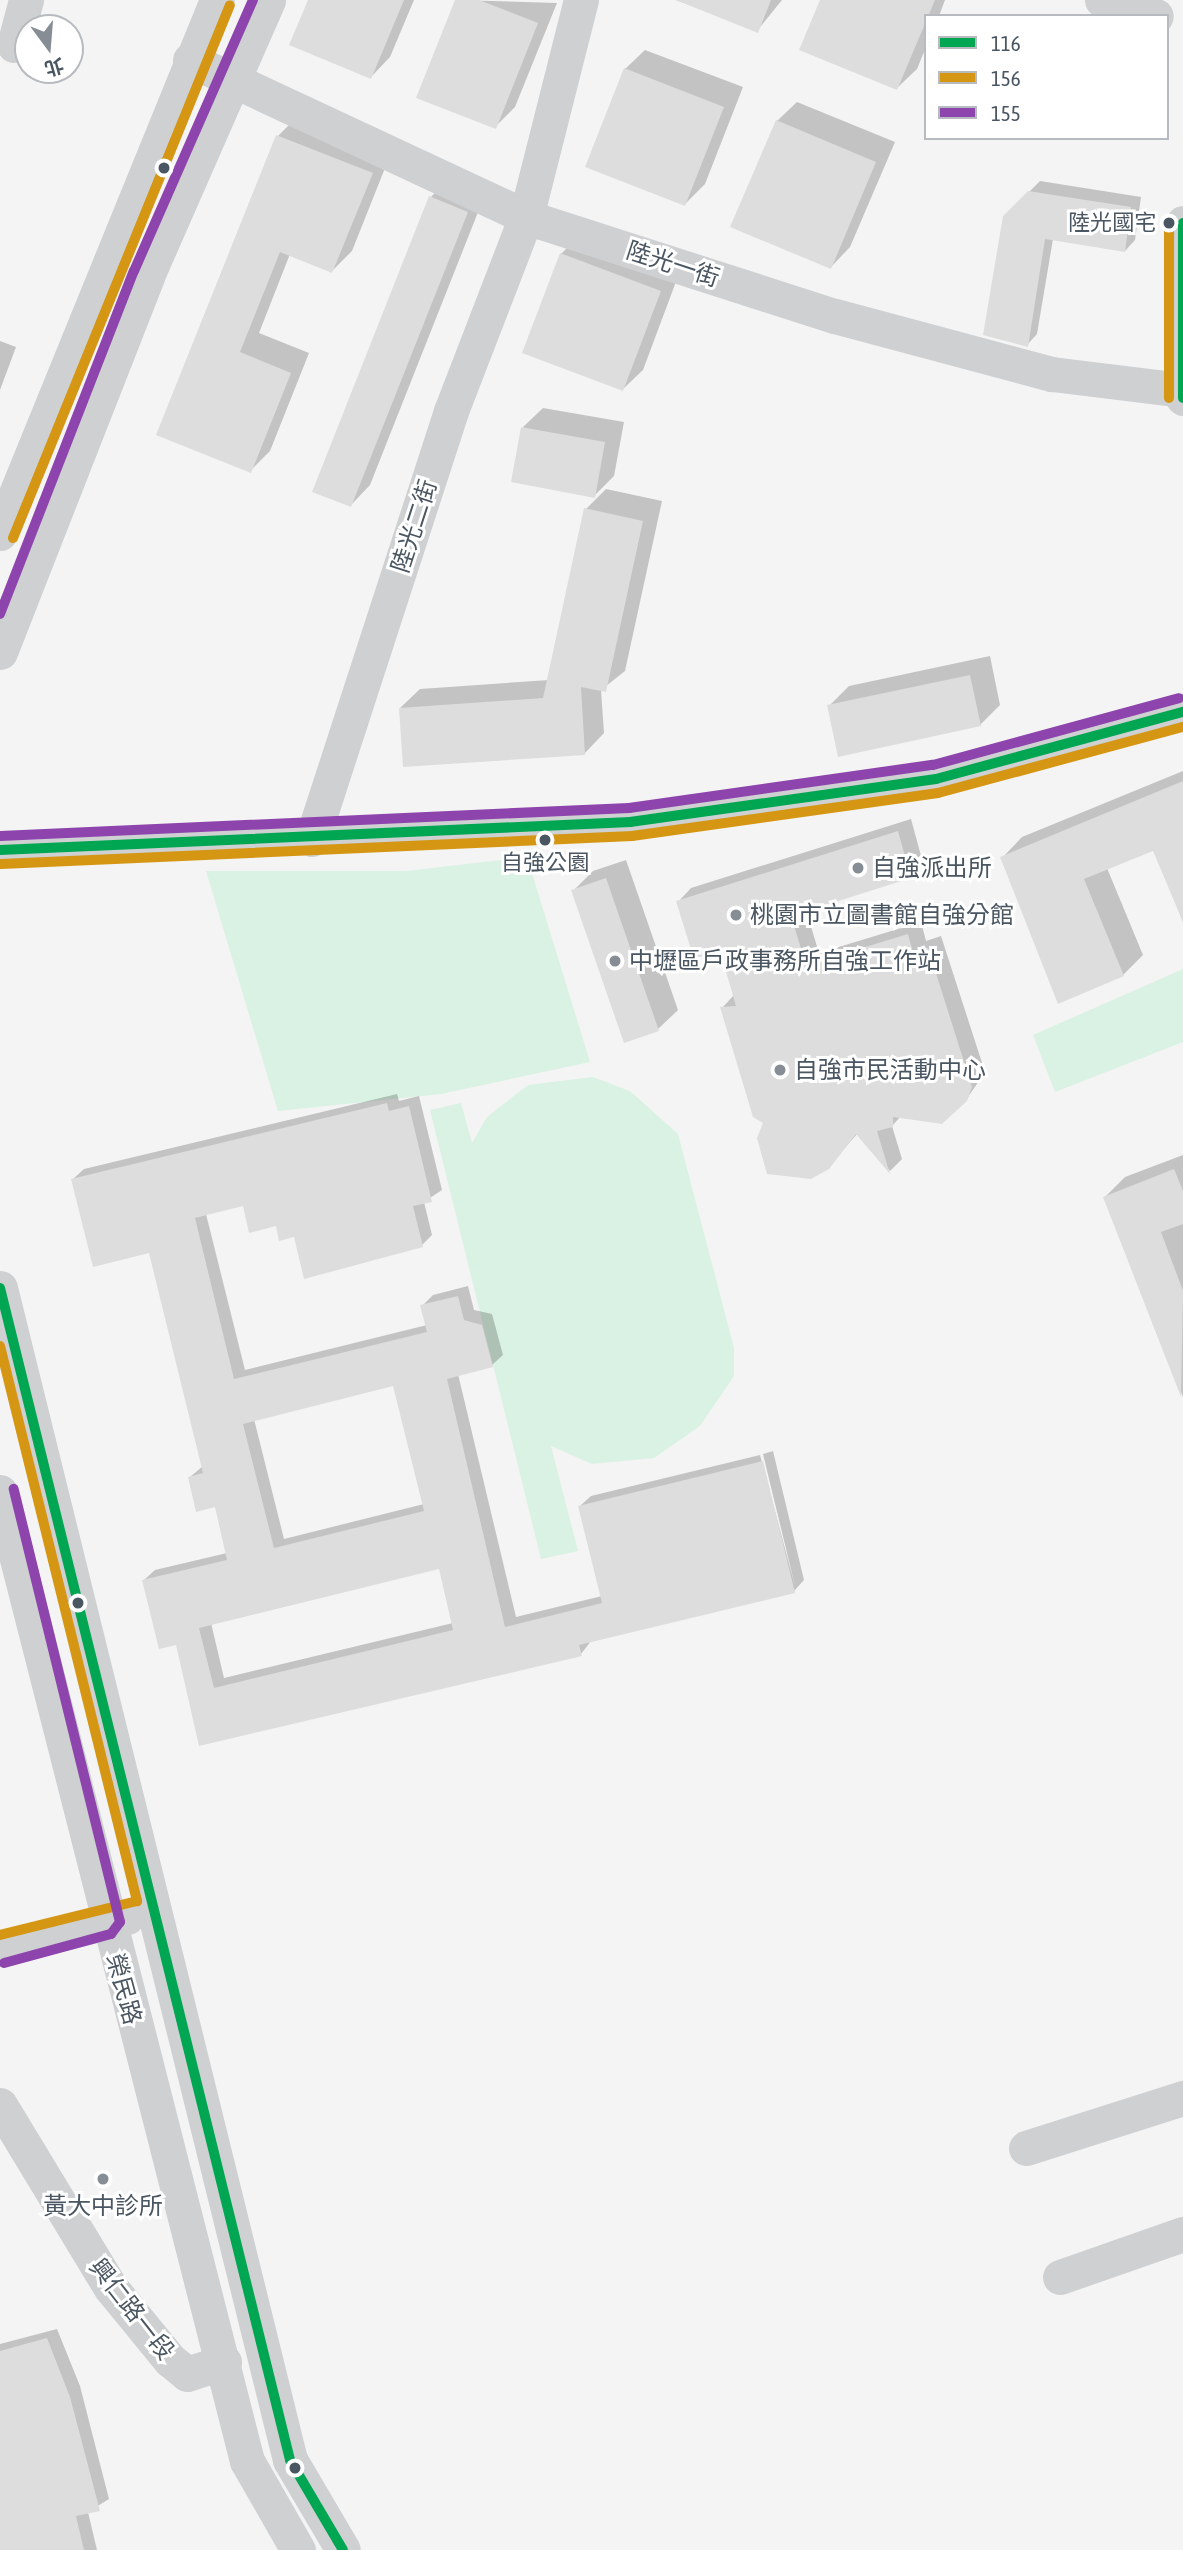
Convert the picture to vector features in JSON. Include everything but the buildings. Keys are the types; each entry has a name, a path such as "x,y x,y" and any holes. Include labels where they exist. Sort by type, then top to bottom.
{"street":[{"path":"0,533 190,60 217,0"},
{"path":"0,652 147,276 268,0"},
{"name":"陸光二街","path":"312,839 451,411 526,217 581,0"},
{"path":"1102,0 1149,14"},
{"name":"陸光一街","path":"190,60 526,217 835,316 1040,371 1182,390"},
{"path":"1183,223 1183,398"},
{"path":"0,850 312,839 630,822 936,779 1183,712"},
{"name":"榮民路","path":"0,1288 290,2460 343,2550"},
{"name":"榮民路","path":"0,1492 106,1921 224,2362"},
{"path":"0,1949 154,1911"},
{"path":"1026,2148 1183,2098"},
{"name":"興仁路一段","path":"0,2105 111,2288 170,2360 187,2374 224,2362"},
{"path":"1060,2277 1183,2234"},
{"path":"224,2362 247,2461 298,2550"}],"green space":[{"name":"自強公園","path":"527,857 590,1062 441,1094 278,1111 206,871 406,871"},
{"path":"1183,969 1183,1042 1055,1092 1033,1035"},
{"path":"593,1077 630,1091 678,1134 734,1348 734,1376 700,1426 654,1458 592,1464 551,1446 578,1551 541,1559 430,1110 461,1103 472,1143 487,1117 528,1085"}],"transit line":[{"name":"155","path":"0,614 134,271 253,0"},
{"name":"156","path":"13,538 230,5"},
{"name":"156","path":"1169,223 1169,398"},
{"name":"116","path":"1183,223 1183,398"},
{"name":"155","path":"0,836 629,808 933,765 1179,698"},
{"name":"116","path":"0,850 630,822 936,779 1183,712"},
{"name":"156","path":"1,864 632,836 938,793 1183,727"},
{"name":"116","path":"0,1288 290,2460 343,2550"},
{"name":"156","path":"0,1346 137,1901 0,1935"},
{"name":"155","path":"4,1963 111,1934 120,1922 14,1489"}],"place":[{"name":"陸光國宅","path":"1169,223"},
{"name":"自強公園","path":"545,840"},
{"name":"自強派出所","path":"858,868"},
{"name":"桃園市立圖書館自強分館","path":"736,915"},
{"name":"中壢區戶政事務所自強工作站","path":"615,961"},
{"name":"自強市民活動中心","path":"780,1070"},
{"name":"黃大中診所","path":"103,2179"}]}
